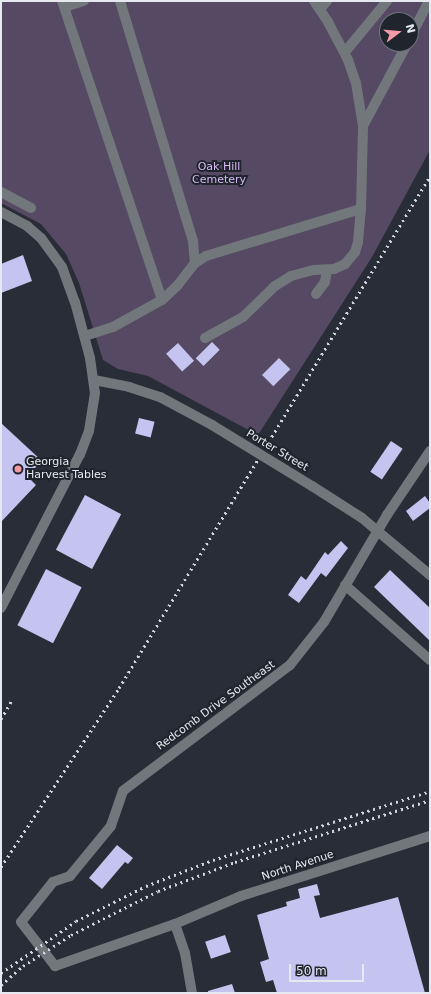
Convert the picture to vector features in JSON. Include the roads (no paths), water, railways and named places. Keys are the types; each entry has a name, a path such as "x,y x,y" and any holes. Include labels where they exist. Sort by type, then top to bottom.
{"street":[{"path":"84,1 64,4 162,300"},
{"path":"120,1 193,241 195,263"},
{"path":"205,338 243,317 276,286 291,276 314,270 327,270 344,264 355,252 361,209 363,126 356,83 344,52 314,1"},
{"path":"320,10 327,1"},
{"path":"344,52 387,1"},
{"path":"419,20 429,1"},
{"path":"363,126 403,52"},
{"path":"1,192 31,208"},
{"path":"84,336 118,325 162,300 177,286 195,263 206,256 361,209"},
{"path":"1,212 33,231 56,257 71,289 94,380 92,419 85,443 1,608"},
{"path":"316,294 325,282 327,270"},
{"name":"Porter Street","path":"94,380 129,387 160,396 212,425 312,486 378,530 430,575"},
{"name":"Redcomb Drive Southeast","path":"55,966 21,922 53,882 70,876 111,826 123,791 290,665 324,622 378,530 429,456"},
{"path":"345,585 430,660"},
{"name":"North Avenue","path":"55,966 175,924 241,896 430,836"},
{"path":"175,924 185,953 192,993"}],"railway":[{"path":"1,867 119,688 430,176"},
{"path":"1,719 12,700"},
{"path":"1,973 76,921 146,886 213,860 430,791"},
{"path":"1,985 23,966 71,935 158,891 235,862 430,800"}],"place":[{"name":"Georgia Harvest Tables","path":"18,469"}],"park label":[{"name":"Oak Hill Cemetery","path":"219,174"}]}
